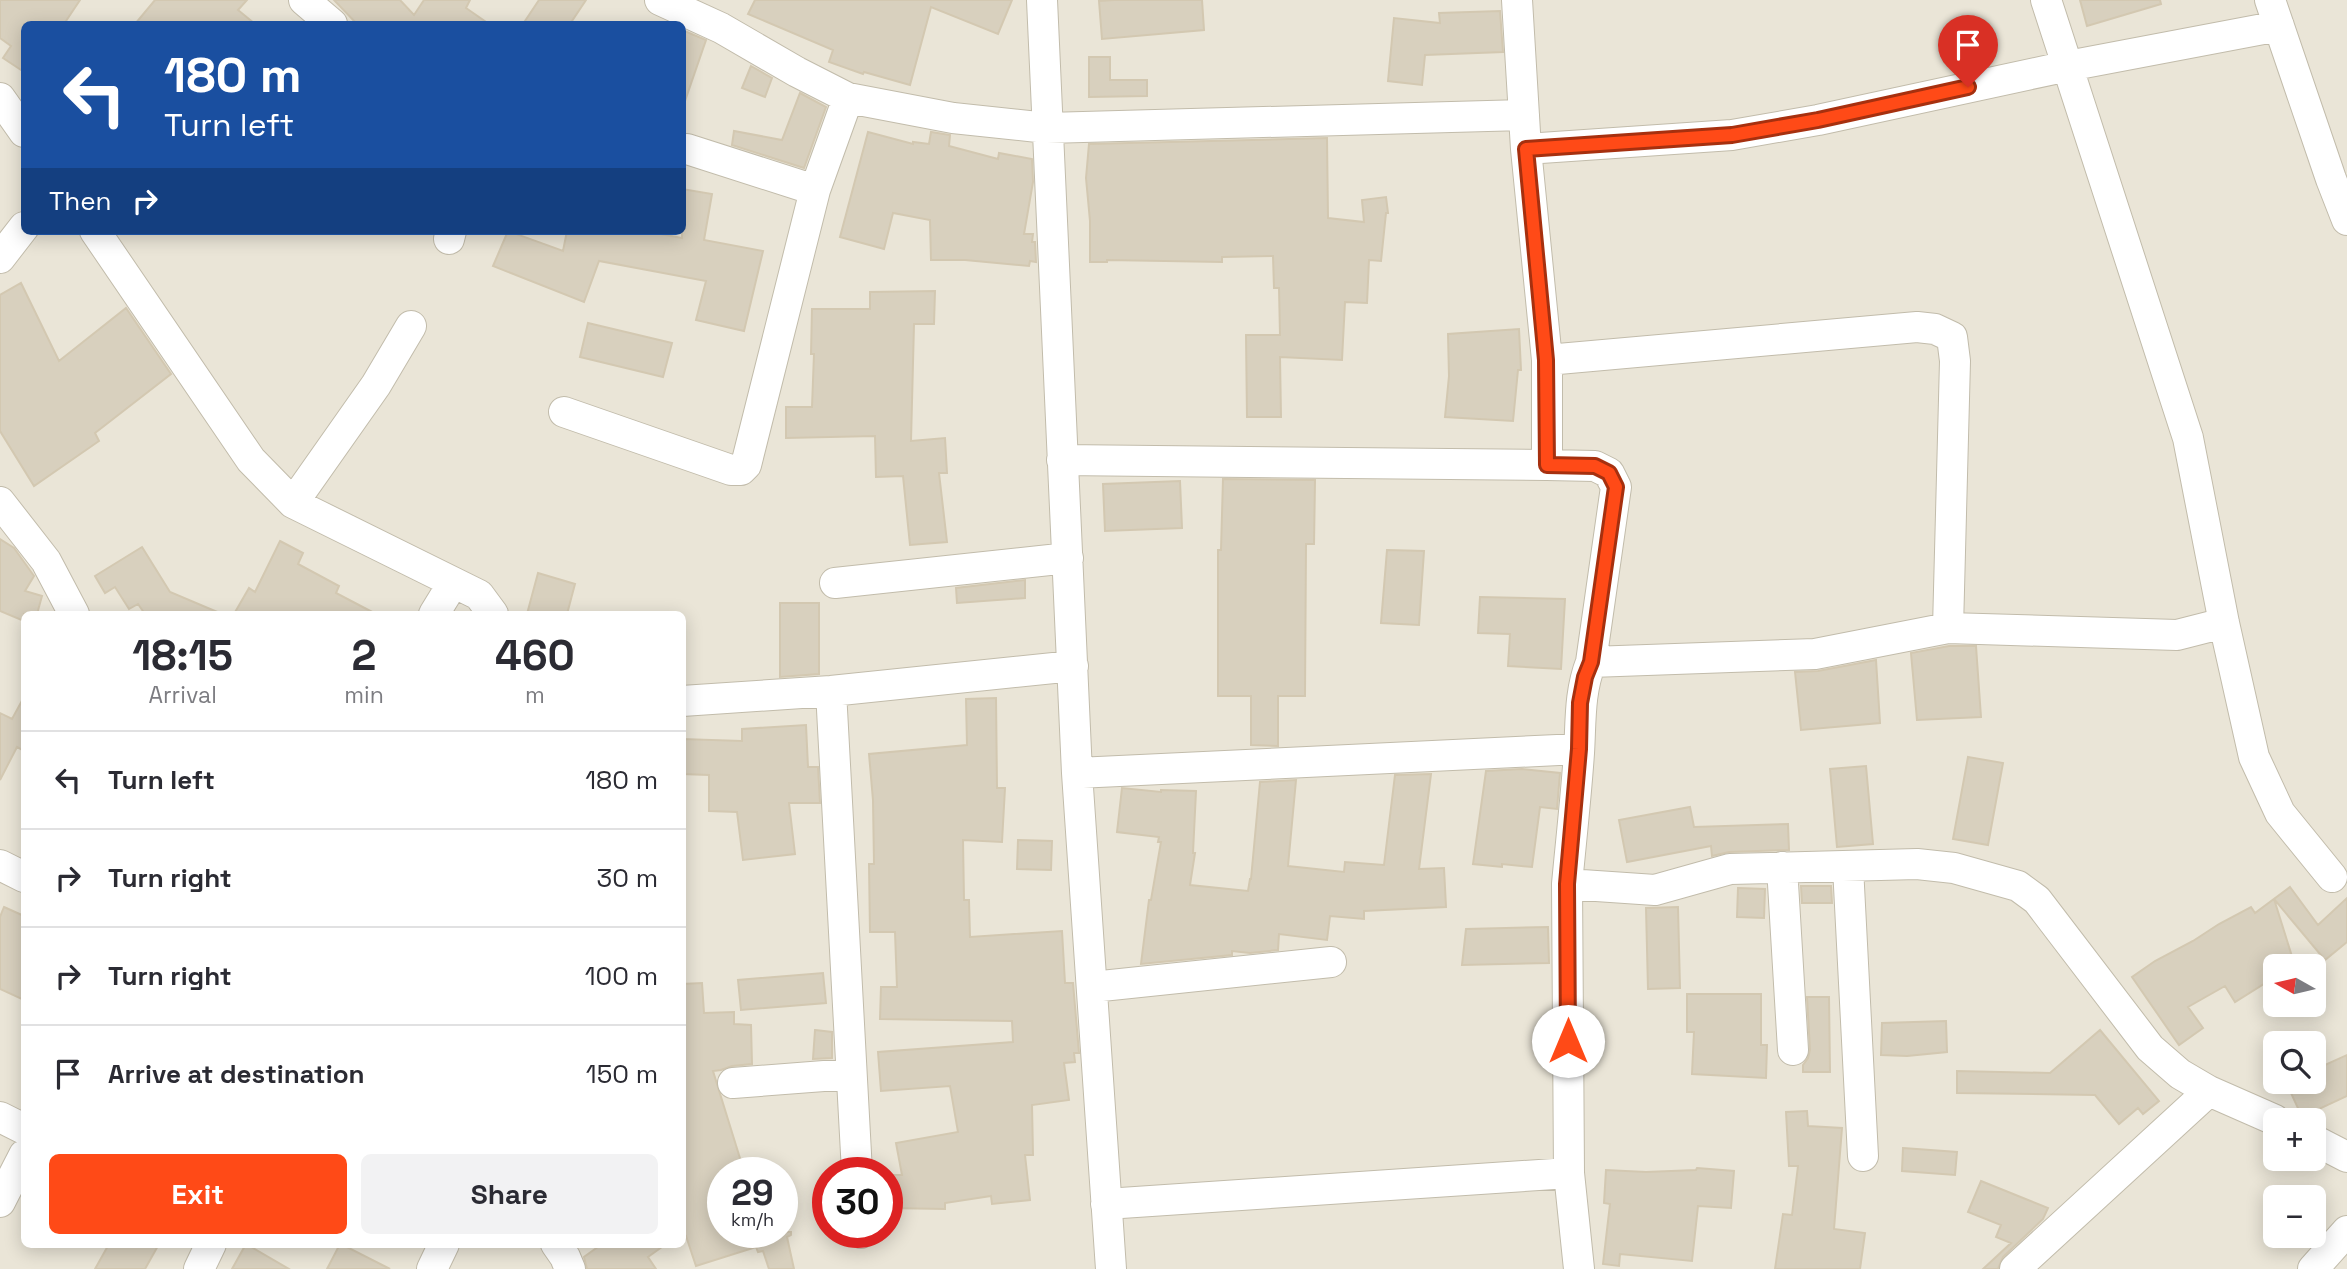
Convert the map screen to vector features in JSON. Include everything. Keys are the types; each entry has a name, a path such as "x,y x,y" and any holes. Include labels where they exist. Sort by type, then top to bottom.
{"street":[{"path":"304,0 328,21"},
{"path":"660,0 721,28 796,72 848,98 954,118 1047,128 1524,115"},
{"path":"1042,0 1077,774 1111,1269"},
{"path":"1517,0 1526,149 1546,360 1547,465"},
{"path":"2046,0 2188,438 2254,757 2280,813 2332,877"},
{"path":"1526,149 1732,135 1818,120 2068,66 2275,13 2339,177 2347,220"},
{"path":"0,98 21,128"},
{"path":"564,412 731,470 741,470 746,465 815,190 848,98"},
{"path":"687,149 815,190"},
{"path":"0,258 21,231"},
{"path":"98,235 251,460 293,503 479,595 491,611"},
{"path":"293,503 376,385 411,326"},
{"path":"1546,360 1917,327 1935,329 1952,337 1955,361 1948,628"},
{"path":"1062,460 1595,466 1609,473 1616,487 1591,662 1580,703 1579,749 1567,884 1569,1172 1578,1269"},
{"path":"0,502 46,561 72,611"},
{"path":"835,583 1068,558"},
{"path":"436,611 453,583"},
{"path":"1591,662 1815,654 1948,628 2177,635 2224,622"},
{"path":"686,701 831,691 1073,666"},
{"path":"831,691 856,1157"},
{"path":"1077,774 1579,749"},
{"path":"1567,884 1655,890 1730,869 1917,864 1954,868 2018,886 2037,901 2150,1048 2180,1074 2209,1091 2263,1115"},
{"path":"0,865 21,876"},
{"path":"1782,867 1793,1050"},
{"path":"1848,867 1864,1156"},
{"path":"1092,987 1331,962"},
{"path":"733,1083 850,1074"},
{"path":"2015,1269 2209,1091"},
{"path":"0,1116 21,1127"},
{"path":"2326,1146 2347,1157"},
{"path":"0,1202 21,1162"},
{"path":"1107,1204 1569,1172"},
{"path":"2313,1269 2347,1231"},
{"path":"200,1269 209,1248"},
{"path":"432,1269 442,1248"},
{"path":"559,1248 570,1269"}],"shaded area":[{"path":"0,0 2347,0 2347,1269 0,1269"}],"building":[{"path":"0,0 80,0 66,21 21,21 21,70 3,58 11,46 0,38"},
{"path":"155,0 247,0 238,10 251,21 138,21"},
{"path":"334,0 400,0 414,15 424,0 470,0 466,8 485,21 354,21"},
{"path":"539,0 586,0 572,21 525,21"},
{"path":"755,0 1012,0 998,34 931,7 910,85 864,72 863,74 829,62 833,50 748,14"},
{"path":"1202,0 1204,30 1102,39 1099,1"},
{"path":"2080,0 2160,0 2161,4 2087,26"},
{"path":"1500,11 1503,52 1425,55 1422,85 1388,81 1394,18 1440,23 1439,13"},
{"path":"686,32 706,40 686,98"},
{"path":"1089,57 1110,57 1110,80 1147,80 1147,96 1089,97"},
{"path":"751,66 772,78 765,97 742,88"},
{"path":"800,93 826,107 804,168 732,145 734,131 782,140"},
{"path":"868,132 913,144 929,144 931,132 950,135 949,146 998,159 999,153 1032,159 1033,182 1024,234 1033,234 1036,262 1030,261 1029,266 931,260 930,220 893,213 884,249 840,237"},
{"path":"1327,138 1328,218 1364,222 1362,200 1386,197 1388,213 1381,261 1369,260 1367,303 1345,302 1342,360 1280,357 1281,417 1247,417 1246,335 1280,335 1279,288 1274,288 1273,256 1222,257 1222,262 1090,262 1086,178 1089,144"},
{"path":"686,190 712,194 704,240 763,251 744,331 696,320 706,281 599,261 584,302 493,266 506,235 519,235 563,251 566,235 666,235 682,238 682,235 686,235"},
{"path":"21,283 59,361 126,308 171,374 95,433 99,441 34,486 0,431 0,295"},
{"path":"935,291 934,324 914,324 911,441 945,438 947,473 939,473 947,542 910,545 903,476 876,477 875,436 786,438 786,407 812,407 812,309 870,309 870,292"},
{"path":"588,323 672,343 663,377 580,357"},
{"path":"1519,329 1521,370 1518,370 1513,421 1445,417 1449,376 1448,334"},
{"path":"1223,479 1315,480 1314,544 1306,544 1305,696 1278,696 1278,746 1251,745 1251,696 1218,696 1218,550 1221,550"},
{"path":"1180,481 1182,528 1105,531 1103,484"},
{"path":"0,539 14,548 34,576 25,591 42,596 38,611 21,611 21,620 0,611"},
{"path":"280,541 303,553 298,564 339,586 336,593 370,611 236,611 249,588 255,592"},
{"path":"142,547 170,592 215,611 143,611 138,604 129,609 115,587 105,593 95,576"},
{"path":"1387,550 1424,551 1419,625 1381,623"},
{"path":"538,573 575,584 568,611 528,611"},
{"path":"1025,580 1025,598 957,603 956,588"},
{"path":"1480,597 1565,599 1561,669 1508,666 1510,634 1478,633"},
{"path":"780,603 819,603 819,674 780,677"},
{"path":"1949,646 1976,646 1981,717 1917,720 1911,653"},
{"path":"1876,660 1880,723 1801,730 1795,672 1818,671"},
{"path":"996,698 997,788 1005,788 1002,842 963,840 964,900 969,900 970,937 1062,931 1065,983 1073,983 1079,1053 1074,1053 1075,1062 1064,1063 1069,1100 1032,1105 1033,1155 1025,1155 1030,1200 992,1204 991,1196 945,1203 945,1209 903,1208 903,1157 899,1157 896,1143 958,1132 950,1086 881,1091 878,1052 1013,1042 1012,1021 880,1019 881,987 897,987 895,932 870,932 869,864 874,864 869,754 967,745 966,699"},
{"path":"21,702 21,749 17,747 0,780 0,713 12,719"},
{"path":"806,725 808,767 818,767 820,803 789,803 795,854 743,860 737,812 709,811 709,775 686,774 686,739 742,741 742,729"},
{"path":"1968,757 2003,763 1988,845 1953,839"},
{"path":"1866,766 1873,844 1837,847 1830,769"},
{"path":"1522,769 1560,773 1557,809 1540,807 1532,867 1473,864 1486,771"},
{"path":"1431,774 1419,869 1444,868 1446,907 1364,911 1364,919 1330,916 1327,940 1279,934 1278,950 1250,953 1232,951 1232,955 1141,964 1149,900 1161,842 1158,842 1159,837 1117,832 1122,788 1161,792 1196,791 1195,853 1190,885 1248,891 1260,782 1296,780 1288,866 1344,872 1345,862 1384,865 1395,775"},
{"path":"1690,807 1694,827 1788,824 1789,850 1729,852 1712,856 1711,846 1627,862 1619,820"},
{"path":"1018,840 1052,841 1051,870 1017,869"},
{"path":"1801,886 1831,886 1832,903 1802,903"},
{"path":"2290,887 2318,925 2347,898 2347,942 2326,959 2326,954 2320,954 2274,899"},
{"path":"1738,888 1765,889 1764,918 1737,917"},
{"path":"2274,899 2291,954 2263,954 2263,984 2235,1002 2225,986 2188,1007 2203,1028 2179,1045 2132,977 2155,961 2251,907 2255,913"},
{"path":"4,907 21,915 21,999 0,989 0,917"},
{"path":"1678,907 1680,988 1648,989 1646,908"},
{"path":"1548,927 1549,963 1462,965 1466,929"},
{"path":"823,973 826,1003 741,1010 738,980"},
{"path":"702,983 704,1013 734,1012 734,1024 751,1025 752,1064 713,1071 740,1157 707,1157 707,1248 753,1248 696,1266 686,1236 686,984"},
{"path":"1687,994 1761,994 1761,1045 1767,1045 1766,1078 1692,1074 1694,1032 1687,1032"},
{"path":"1807,997 1829,997 1830,1072 1803,1072 1803,1065 1810,1050"},
{"path":"1946,1021 1947,1052 1907,1056 1881,1055 1882,1023"},
{"path":"815,1030 832,1032 832,1058 813,1059"},
{"path":"2100,1030 2159,1101 2143,1114 2138,1108 2119,1124 2095,1095 1957,1093 1957,1071 2050,1073"},
{"path":"2347,1055 2347,1096 2321,1108 2298,1108 2291,1094 2326,1094 2326,1065"},
{"path":"1807,1111 1808,1126 1842,1128 1834,1229 1865,1233 1860,1269 1775,1269 1783,1214 1792,1215 1798,1166 1789,1166 1786,1112"},
{"path":"1903,1148 1957,1152 1955,1175 1902,1171"},
{"path":"1697,1168 1734,1171 1731,1208 1698,1206 1692,1261 1620,1254 1619,1266 1603,1264 1610,1204 1604,1203 1606,1170 1646,1172"},
{"path":"1981,1181 2048,1208 2043,1219 2003,1257 1998,1269 1983,1269 2011,1243 1996,1237 2001,1225 1968,1212"},
{"path":"107,1248 157,1248 145,1269 95,1269"},
{"path":"244,1248 253,1248 289,1269 232,1269"},
{"path":"338,1248 349,1248 390,1269 327,1269"},
{"path":"596,1248 660,1248 648,1257 656,1269 587,1269 584,1257"},
{"path":"756,1248 789,1248 794,1269 769,1269 763,1251 758,1252"}],"route":[{"path":"1568,1041 1567,884 1575,806 1580,703 1591,662 1616,487 1609,473 1595,466 1547,465 1546,360 1526,149 1732,135 1818,120 1968,87"}]}
